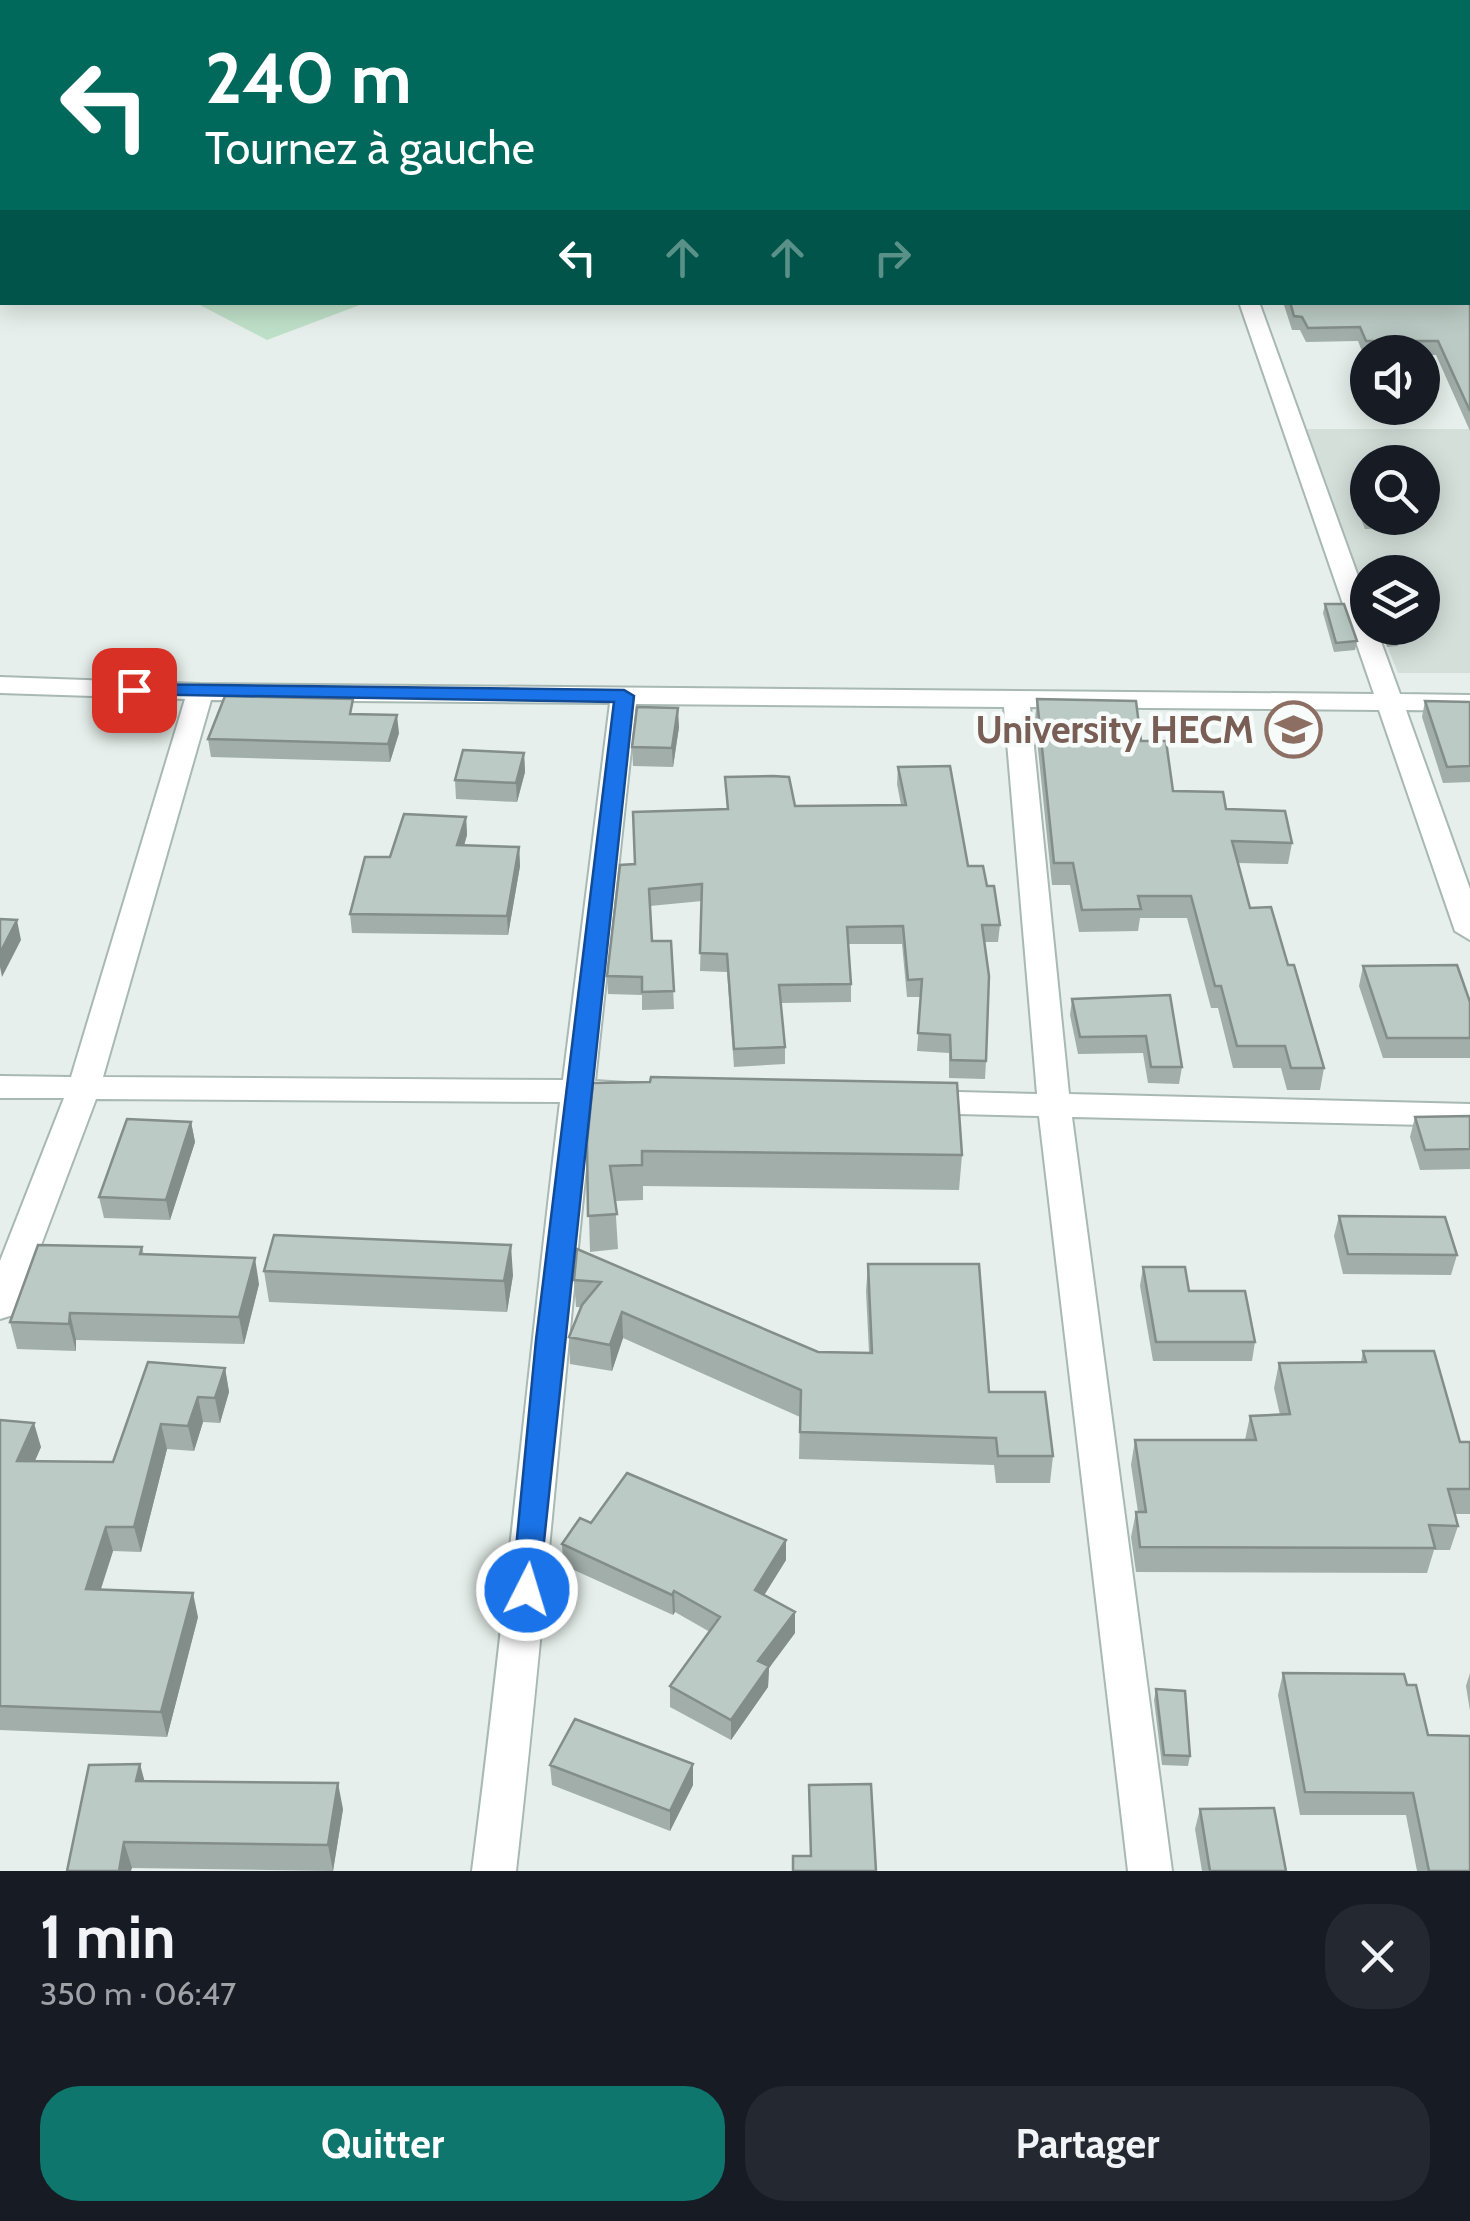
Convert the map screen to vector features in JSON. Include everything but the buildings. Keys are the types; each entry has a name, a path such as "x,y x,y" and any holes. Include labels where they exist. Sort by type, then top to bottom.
{"street":[{"path":"1251,305 1470,931"},
{"path":"0,686 200,692 1470,703"},
{"path":"0,1306 83,1090 200,692"},
{"path":"494,1871 624,696"},
{"path":"1016,697 1054,1107 1150,1871"},
{"path":"0,1087 659,1093"},
{"path":"896,1101 1470,1115"}],"shaded area":[{"path":"1302,429 1470,429 1470,673 1398,673 1387,645 1440,645 1440,555 1351,555"}],"green space":[{"path":"200,305 360,305 267,340"}],"place":[{"name":"University HECM","path":"1293,729"}],"route":[{"path":"134,690 624,696 549,1340 527,1590"}]}
